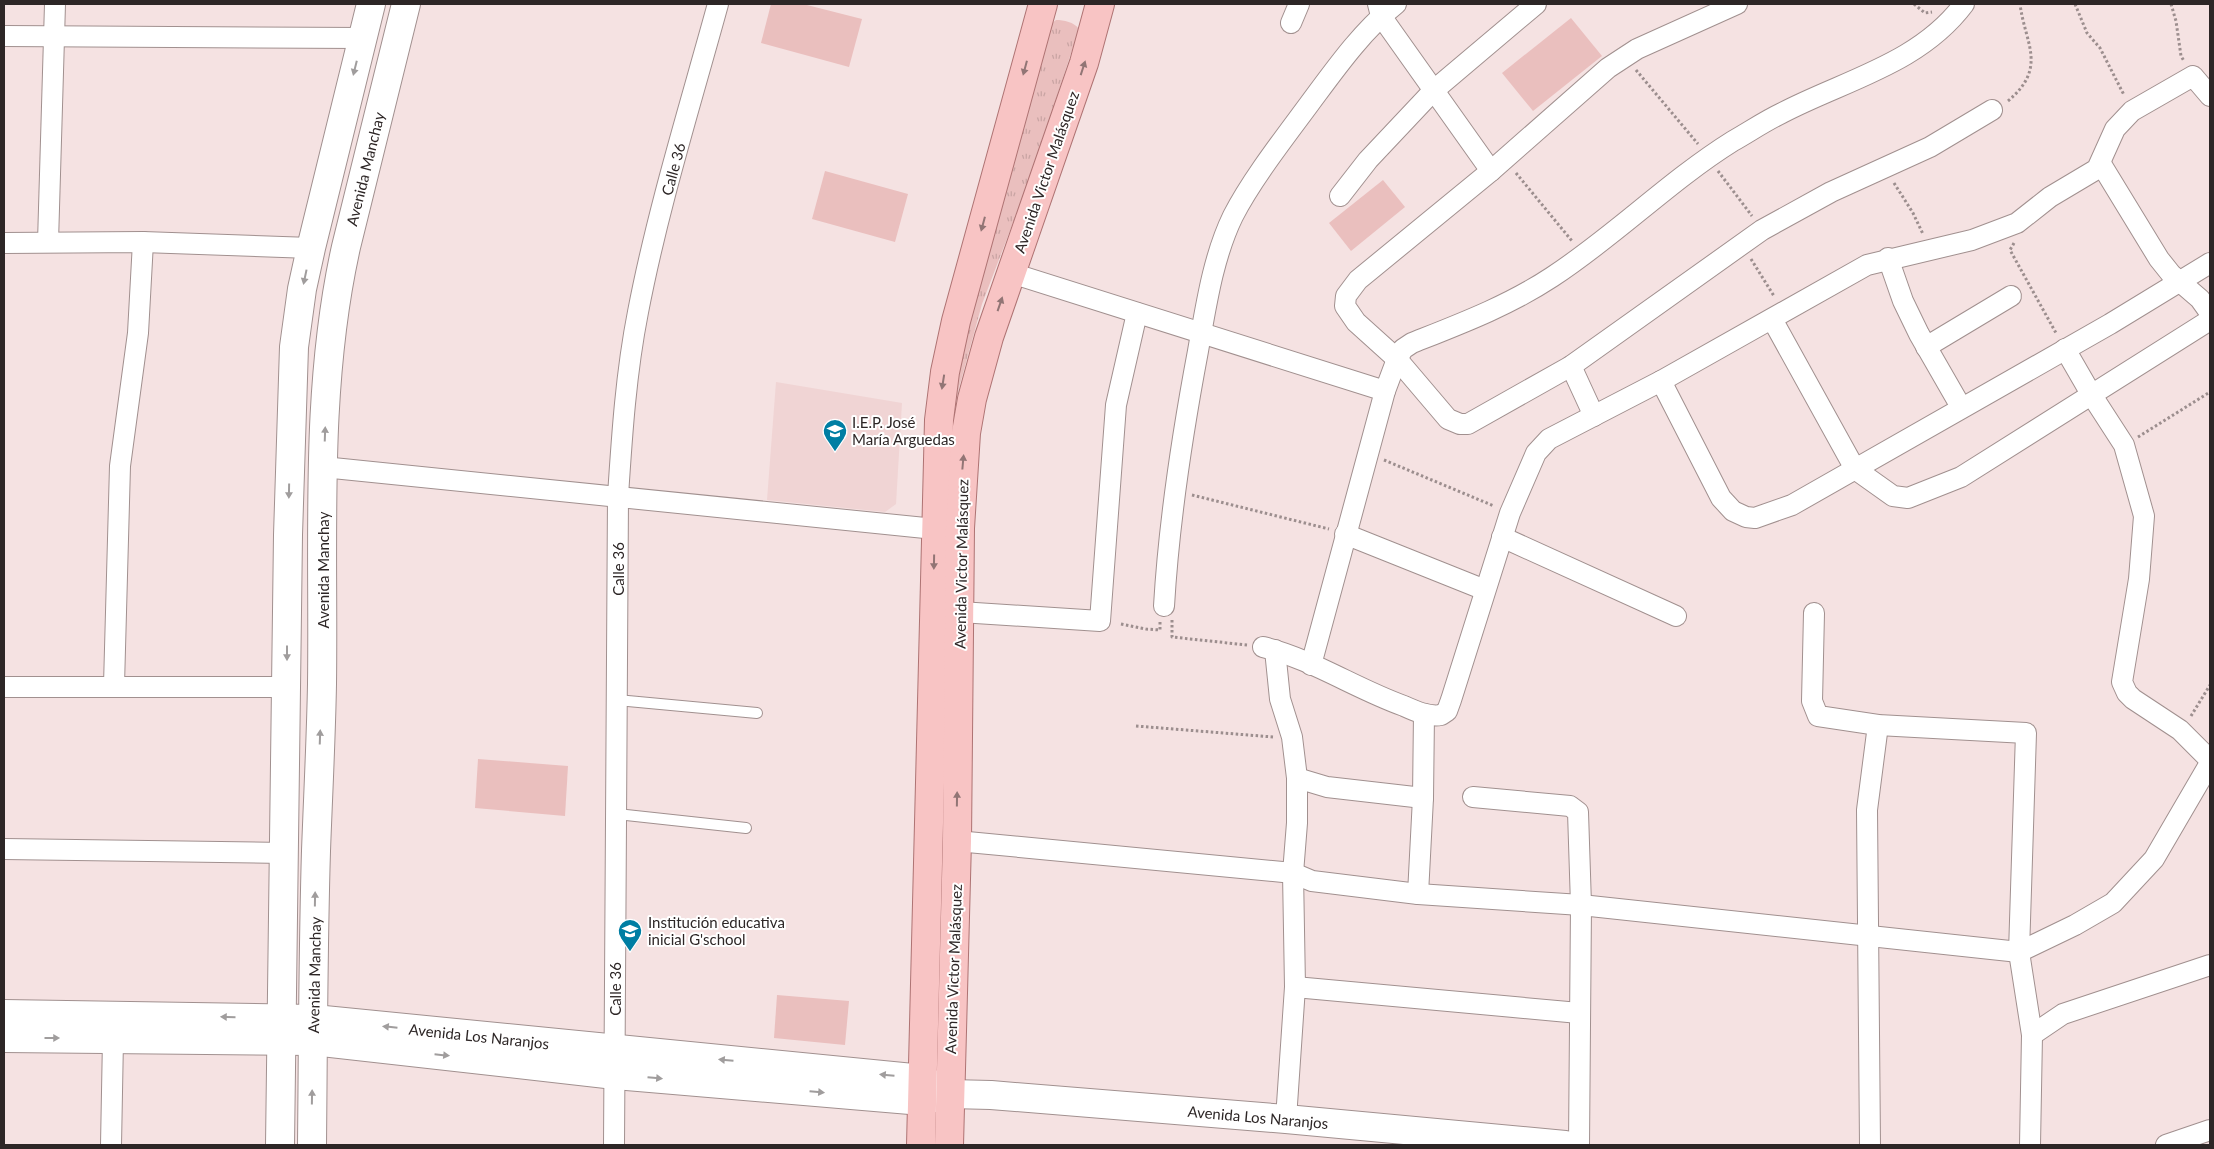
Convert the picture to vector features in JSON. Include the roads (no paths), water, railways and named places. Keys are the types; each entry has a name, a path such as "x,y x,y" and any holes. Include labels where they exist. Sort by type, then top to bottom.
{"main road":[{"name":"Avenida Victor Malásquez","path":"921,1145 934,529 939,420 949,352 1043,4"},
{"name":"Avenida Victor Malásquez","path":"949,1145 956,841 960,519 966,433 979,368 1084,64 1096,5"}],"street":[{"path":"48,242 55,4"},
{"path":"280,1145 280,1030 292,378 297,318 311,248 371,4"},
{"name":"Avenida Manchay","path":"312,1145 316,853 322,686 324,467 329,342 338,282 406,4"},
{"name":"Calle 36","path":"614,1145 618,496 626,386 638,312 658,224 718,4"},
{"path":"1290,23 1299,4"},
{"path":"1340,196 1368,160 1433,90 1536,4"},
{"path":"1737,4 1643,46 1622,58 1358,280 1346,296 1346,310 1356,322 1397,359 1448,419 1460,424 1468,424 1492,412 1540,382 1571,366 1762,230 1824,196 1930,147 1992,110"},
{"path":"1311,665 1338,532 1385,391 1397,359 1403,349 1412,343 1477,318 1516,299 1583,255 1730,143 1782,112 1910,54 1940,30 1964,4"},
{"path":"1164,606 1172,506 1202,332 1217,261 1234,215 1278,148 1329,77 1385,8 1433,90 1497,165"},
{"path":"4,36 363,38"},
{"path":"1286,1119 1295,988 1293,874 1297,823 1297,778 1292,737 1280,700 1269,648 1311,665 1373,695 1424,714 1436,716 1447,711 1502,537 1529,468 1542,445 1554,436 1661,381 1775,311 1851,273 1888,258 1972,240 2017,223 2050,197 2093,173 2101,164 2115,129 2132,111 2193,76 2210,96"},
{"path":"2101,164 2159,258 2180,282 2200,299 2210,313"},
{"path":"4,243 143,242 311,248"},
{"path":"114,685 120,466 138,332 143,242"},
{"path":"1888,258 1903,301 1926,347 1961,407"},
{"path":"1661,381 1727,507 1739,515 1755,518 1792,505 2065,349 2210,263"},
{"path":"1011,273 1385,391"},
{"path":"1926,347 2011,296"},
{"path":"1775,311 1855,469 1893,496 1900,498 1908,498 1961,477 2210,320"},
{"path":"960,612 1100,621 1116,404 1137,313"},
{"path":"956,841 1293,874 1320,882 1418,894 1581,906 2019,952 2075,925 2113,903 2154,858 2210,762 2180,730 2127,694 2122,682 2139,579 2144,516 2124,445 2090,394 2065,349"},
{"path":"1571,366 1594,416"},
{"path":"324,467 934,529"},
{"path":"1338,532 1485,590"},
{"path":"1502,537 1676,616"},
{"path":"1814,613 1812,701 1818,716 1878,725 2026,733 2019,952 2032,1035 2030,1145"},
{"path":"4,687 114,685 287,687"},
{"path":"1418,894 1423,798 1424,714"},
{"path":"1870,1145 1870,936 1867,810 1878,725"},
{"path":"1297,778 1327,787 1423,798"},
{"path":"1473,797 1570,806 1578,812 1581,906 1578,1013 1579,1145"},
{"path":"4,849 284,853"},
{"path":"2032,1035 2063,1014 2210,965"},
{"path":"1295,988 1578,1013"},
{"name":"Avenida Los Naranjos","path":"4,1014 280,1030"},
{"name":"Avenida Los Naranjos","path":"4,1038 113,1039 313,1030 615,1062 950,1094 1010,1096 1565,1145"},
{"path":"112,1145 113,1039"},
{"path":"2166,1145 2210,1130"}],"lane":[{"path":"617,700 757,713"},
{"path":"617,814 746,828"}],"place":[{"name":"I.E.P. José María Arguedas","path":"835,452"},
{"name":"Institución educativa inicial G'school","path":"630,952"}]}
